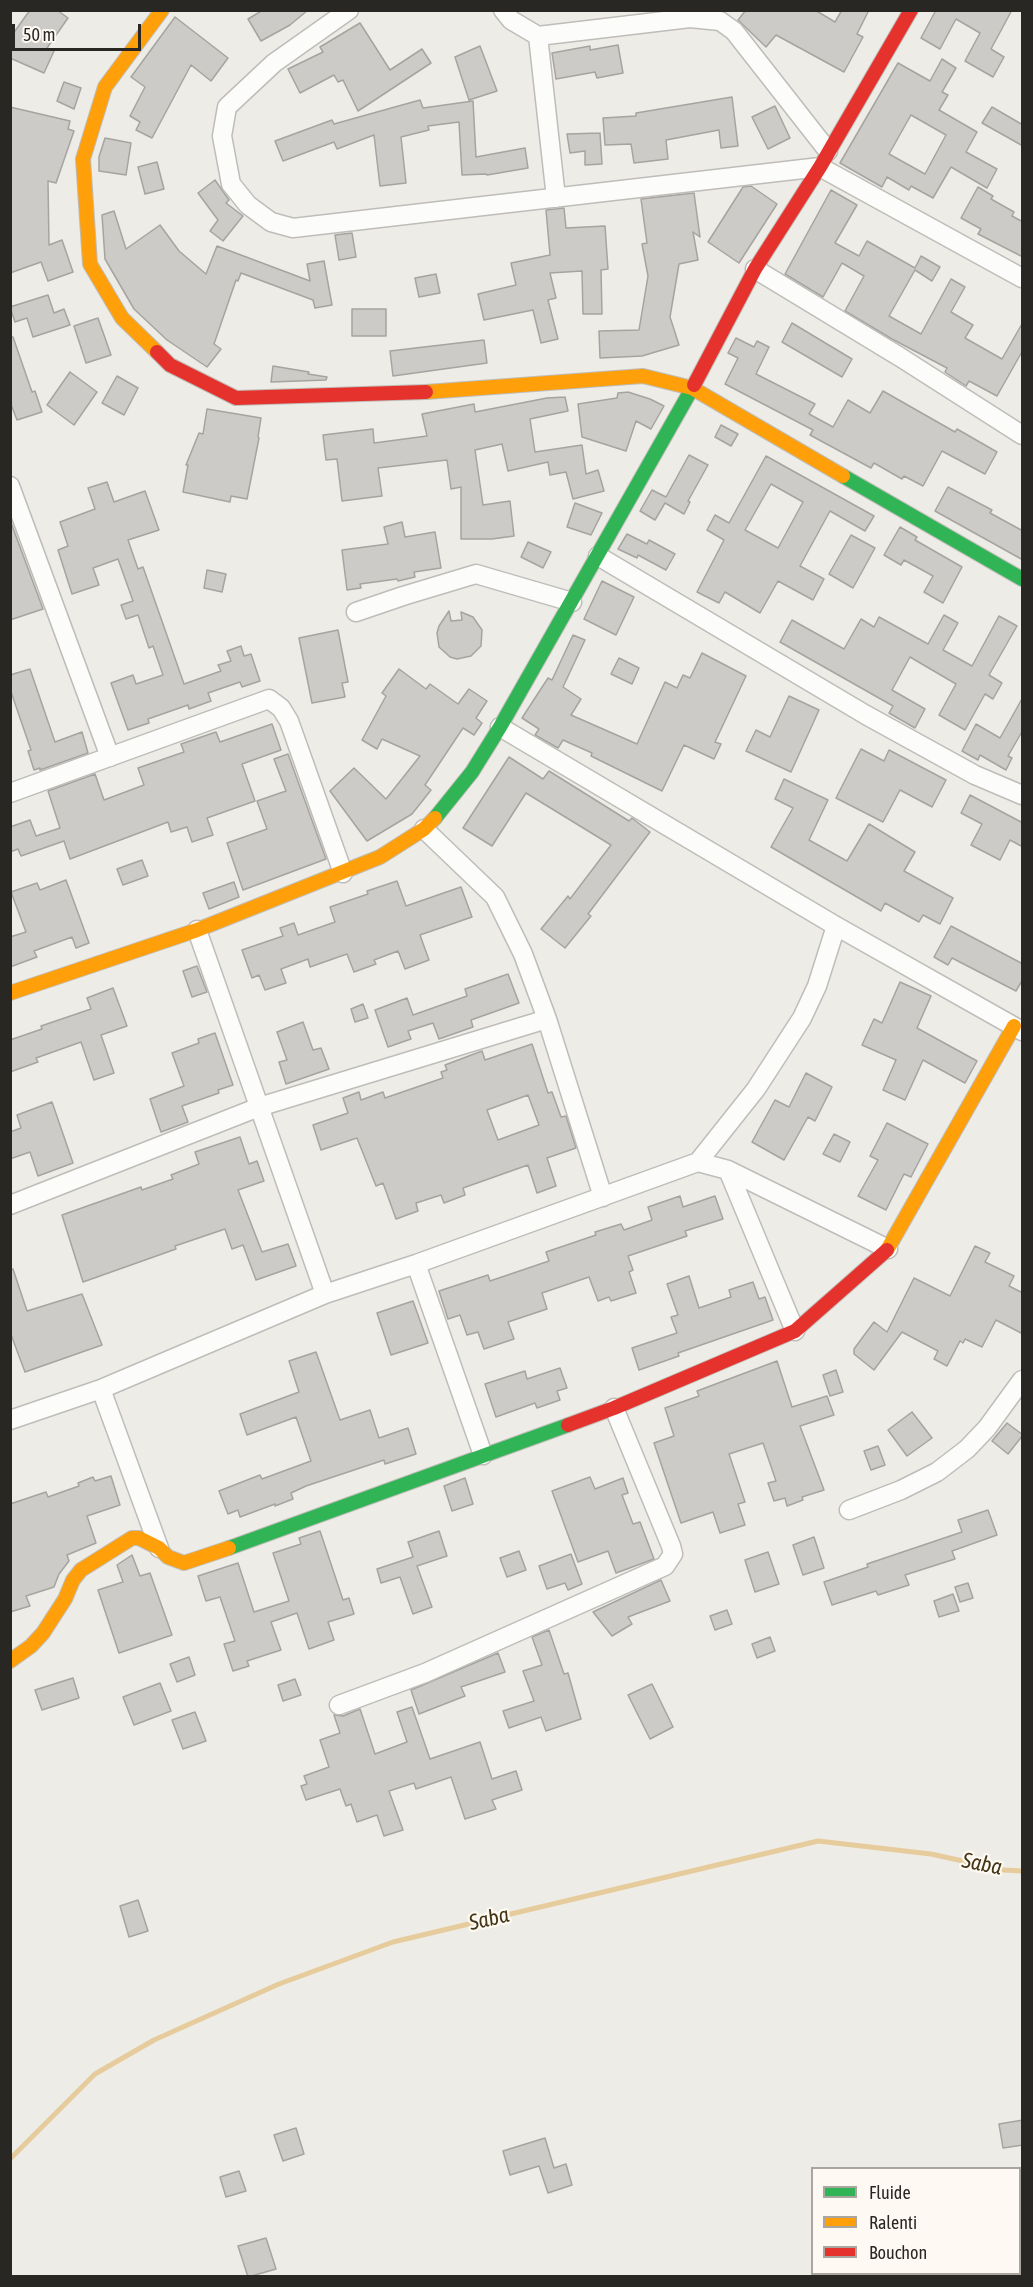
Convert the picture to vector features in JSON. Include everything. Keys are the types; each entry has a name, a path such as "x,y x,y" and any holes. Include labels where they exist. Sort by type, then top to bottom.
{"street":[{"path":"162,10 105,87 83,159 90,264 122,318 170,365 236,398 427,392 643,376 692,388 1023,579"},
{"path":"349,10 274,63 227,108 222,136 231,184 248,205 271,222 293,228 556,198 824,159"},
{"path":"503,10 512,20 538,36 690,18 720,21 734,31 824,159 1023,278"},
{"path":"10,993 196,930 343,873 380,857 424,829 444,808 472,772 500,727 692,388 755,269 824,159 911,10"},
{"path":"538,36 556,198"},
{"path":"755,269 1023,435"},
{"path":"10,486 110,757"},
{"path":"598,556 866,715 975,775 1023,795"},
{"path":"356,612 476,574 572,602"},
{"path":"10,793 269,699 281,708 289,721 343,873"},
{"path":"10,1661 37,1641 81,1570 132,1538 139,1538 159,1548 176,1561 184,1563 193,1561 614,1408 795,1331 888,1249 1018,1029 836,926 500,727"},
{"path":"424,829 495,897 523,954 547,1019 603,1197"},
{"path":"10,1420 101,1389 325,1294 416,1264 698,1162 756,1089 802,1018 817,986 836,926"},
{"path":"196,930 325,1294"},
{"path":"10,1205 259,1107 547,1019"},
{"path":"698,1162 728,1170 888,1249"},
{"path":"728,1170 795,1331"},
{"path":"416,1264 483,1455"},
{"path":"849,1510 902,1490 937,1472 967,1449 987,1428 1023,1380"},
{"path":"101,1389 159,1548"},
{"path":"339,1705 425,1673 665,1566 673,1554 671,1546 614,1408"}],"building":[{"path":"30,10 57,10 68,18 47,48 54,51 44,73 10,58 10,28 15,31"},
{"path":"263,10 308,10 290,25 261,41 248,19"},
{"path":"746,10 815,10 835,22 842,10 869,10 857,34 863,37 844,72 776,35 766,47 738,20"},
{"path":"936,10 1012,10 991,49 1004,57 993,77 965,61 980,33 956,19 940,49 921,38"},
{"path":"175,17 228,58 211,81 191,65 152,138 136,130 140,122 130,116 145,87 131,77"},
{"path":"360,23 390,70 422,49 431,63 358,111 343,80 338,82 334,75 300,93 288,69 323,52 320,47"},
{"path":"618,45 623,73 597,78 595,72 556,79 552,53 590,46 590,50"},
{"path":"480,46 497,91 469,100 455,57"},
{"path":"942,59 956,68 942,92 948,95 939,110 977,132 966,152 997,169 987,188 951,167 933,198 911,186 909,190 887,177 882,187 840,163 898,63 930,81","holes":["911,115 946,135 925,174 889,154"]},
{"path":"64,82 81,88 74,109 57,101"},
{"path":"732,97 738,146 721,148 719,130 666,140 668,159 634,163 631,144 605,145 603,118 636,116 636,113"},
{"path":"420,100 423,108 473,101 476,157 525,148 528,168 487,175 462,175 459,122 428,126 429,130 401,137 406,183 380,186 374,135 337,149 334,142 283,161 275,141 332,120 334,124"},
{"path":"775,106 790,138 768,149 752,117"},
{"path":"10,107 70,121 68,129 74,131 56,183 48,181 49,245 62,240 73,272 48,281 41,262 10,273"},
{"path":"992,107 1023,125 1023,146 982,123"},
{"path":"600,133 602,164 585,165 585,151 570,153 567,134"},
{"path":"105,138 131,143 126,175 99,171 99,157"},
{"path":"157,162 164,189 145,194 138,167"},
{"path":"215,180 229,200 226,203 243,216 223,241 210,231 218,220 198,193"},
{"path":"751,186 777,204 739,263 708,242 743,187"},
{"path":"978,187 993,196 991,199 1014,212 1012,216 1023,222 1023,257 978,234 981,229 961,218"},
{"path":"831,190 857,205 835,243 859,256 867,241 915,268 921,256 940,267 932,281 915,270 889,316 921,334 951,279 965,287 951,312 973,325 965,338 1002,359 1023,322 1023,350 997,396 969,381 966,386 945,372 947,368 845,311 864,276 842,263 823,297 785,274"},
{"path":"694,193 700,237 693,232 698,260 679,264 670,317 679,345 642,356 600,358 599,331 639,330 648,276 642,244 647,243 641,199"},
{"path":"564,208 566,228 605,226 608,269 601,270 602,314 583,314 582,271 550,273 556,298 548,300 558,339 541,343 533,310 484,320 478,294 516,285 511,263 550,255 546,210"},
{"path":"114,211 126,249 160,225 179,251 206,274 217,246 310,281 307,264 324,261 332,305 315,308 313,300 241,273 238,281 236,280 214,344 221,349 207,367 167,340 134,309 105,259 102,215"},
{"path":"352,233 356,257 339,260 335,235"},
{"path":"436,274 440,293 419,297 415,278"},
{"path":"48,295 54,313 64,309 70,325 33,337 27,318 15,322 10,307"},
{"path":"352,309 386,309 386,336 352,336"},
{"path":"98,318 111,355 86,363 74,326"},
{"path":"792,323 852,359 842,377 782,342"},
{"path":"10,337 13,337 32,392 35,391 42,412 17,420 10,402"},
{"path":"736,338 754,347 757,341 769,347 756,374 815,404 809,414 833,427 848,400 870,413 883,391 955,432 957,429 997,452 985,474 942,451 923,486 904,476 902,479 874,463 871,468 810,435 813,430 725,384 738,358 728,353"},
{"path":"484,340 487,363 393,376 390,351"},
{"path":"273,366 327,377 326,380 271,382"},
{"path":"70,372 97,392 74,425 47,405"},
{"path":"117,376 138,388 124,415 102,403"},
{"path":"628,392 664,406 651,429 636,421 626,451 582,437 578,404 617,398 618,393"},
{"path":"565,397 568,411 530,419 535,452 582,445 586,474 598,470 604,491 573,499 566,472 550,475 548,462 508,471 502,444 475,450 483,505 510,501 514,536 461,539 461,487 451,489 447,460 378,468 382,496 342,501 337,459 326,460 323,435 373,429 374,443 427,436 422,414 474,404 475,412 547,398"},
{"path":"207,409 261,418 247,499 231,496 230,502 183,492 188,465 186,465 199,433 203,434"},
{"path":"721,425 738,434 731,446 715,437"},
{"path":"689,455 708,465 688,501 690,502 684,514 665,503 655,520 640,511 652,490 666,497"},
{"path":"766,456 874,516 865,531 830,511 800,566 824,579 813,600 778,581 760,613 725,592 719,603 697,592 724,540 707,530 715,515 729,523","holes":["771,484 803,502 778,548 745,530"]},
{"path":"107,482 114,502 145,491 159,530 128,540 138,569 143,567 184,684 221,671 218,665 231,661 227,651 241,646 244,656 251,654 260,681 242,687 240,682 208,693 211,701 189,709 188,705 148,719 149,723 128,730 111,683 133,675 136,684 163,675 153,646 149,648 138,615 126,619 121,605 133,601 118,559 93,568 99,585 72,594 58,550 68,546 60,522 95,509 88,488"},
{"path":"948,487 992,510 990,513 1023,531 1023,560 935,511"},
{"path":"575,503 602,513 591,535 567,527"},
{"path":"10,520 43,609 10,620"},
{"path":"402,522 405,537 435,532 441,568 414,572 415,577 398,581 397,579 360,584 361,588 347,590 342,550 388,544 384,527"},
{"path":"900,527 917,537 915,540 962,567 943,603 924,592 933,576 904,560 901,565 884,555"},
{"path":"627,534 647,544 649,540 675,554 666,570 638,555 637,558 618,549"},
{"path":"851,535 875,548 853,588 829,574"},
{"path":"528,542 551,552 543,568 521,557"},
{"path":"207,570 226,574 222,592 204,588"},
{"path":"602,581 634,597 616,635 584,619"},
{"path":"449,611 451,621 462,620 461,612 473,617 482,630 481,646 471,656 457,659 450,657 439,647 437,633"},
{"path":"944,615 958,623 943,650 972,666 999,616 1017,626 989,675 1002,683 993,699 985,694 965,730 939,715 956,684 910,657 892,690 925,709 915,728 889,713 893,706 780,642 792,620 844,649 861,619 874,627 879,617 928,644"},
{"path":"338,630 348,682 342,683 345,697 312,703 299,638"},
{"path":"573,635 585,640 563,687 581,699 571,715 637,744 665,682 677,688 683,675 690,678 702,653 746,676 715,742 721,744 714,759 684,745 662,791 563,740 558,748 535,735 539,729 522,718 548,678 552,680"},
{"path":"619,658 639,668 632,684 611,674"},
{"path":"30,669 55,742 82,732 88,753 40,770 40,768 34,770 28,751 31,750 10,689 10,675"},
{"path":"399,669 426,689 430,684 458,704 469,689 487,701 476,718 482,723 474,735 463,728 425,785 431,790 412,814 367,841 330,791 354,768 386,799 420,756 382,739 377,749 362,740 386,696 382,693"},
{"path":"789,696 819,710 791,772 746,751 756,730 770,737"},
{"path":"1023,697 1023,730 1008,756 1012,758 1006,770 980,755 978,760 962,751 976,724 1000,738"},
{"path":"272,724 281,750 242,764 255,801 207,818 213,835 192,842 187,827 171,832 168,822 70,859 64,841 21,856 18,849 10,852 10,827 30,820 36,836 60,828 48,791 95,774 104,800 144,785 138,768 184,752 181,744 216,732 220,742"},
{"path":"861,749 884,761 889,750 946,780 932,807 900,790 883,822 836,798"},
{"path":"288,754 326,859 243,890 227,843 267,829 257,801 286,791 274,759"},
{"path":"509,757 543,779 549,771 629,821 632,818 650,832 588,914 591,916 565,948 541,929 568,896 570,899 611,845 526,793 492,846 463,828"},
{"path":"784,779 828,800 809,840 847,861 869,824 915,852 904,871 953,898 940,924 923,915 919,922 885,903 881,911 771,847 793,808 775,799"},
{"path":"970,795 1023,823 1023,847 1010,840 1000,860 971,845 982,824 961,813"},
{"path":"142,860 148,876 123,885 117,869"},
{"path":"66,880 89,943 76,948 72,937 34,951 37,957 10,967 10,937 26,932 11,892 37,883 40,890"},
{"path":"397,881 406,906 461,887 472,917 420,935 429,960 405,969 398,951 374,960 376,964 354,972 347,954 310,967 308,959 281,969 286,983 265,990 259,975 252,978 242,950 283,936 280,928 294,923 298,935 335,922 330,907"},
{"path":"234,882 239,897 209,909 203,893"},
{"path":"951,926 1023,964 1023,979 1016,991 952,958 948,965 934,957"},
{"path":"197,966 207,992 192,997 183,971"},
{"path":"508,974 519,1003 471,1020 473,1027 439,1039 433,1023 408,1031 411,1039 388,1047 375,1010 407,998 413,1015 467,996 465,989"},
{"path":"900,982 931,996 917,1028 977,1061 965,1083 923,1060 905,1100 883,1090 896,1060 862,1045 874,1019 882,1023"},
{"path":"113,988 127,1026 101,1035 114,1073 94,1080 81,1042 36,1058 38,1062 10,1072 10,1040 42,1029 41,1026 91,1009 87,998"},
{"path":"363,1004 368,1018 355,1022 351,1009"},
{"path":"303,1022 313,1050 321,1048 329,1069 286,1084 279,1062 287,1060 277,1032"},
{"path":"215,1033 233,1085 218,1090 219,1093 182,1106 188,1122 161,1132 150,1099 184,1086 172,1053 199,1043 198,1039"},
{"path":"532,1044 548,1093 552,1092 561,1117 566,1116 576,1148 547,1158 556,1186 537,1193 528,1165 463,1188 465,1195 444,1203 441,1195 416,1203 418,1211 396,1219 383,1183 376,1186 357,1138 321,1150 313,1125 348,1113 343,1098 359,1092 361,1100 383,1092 385,1098 443,1078 441,1072 447,1070 445,1065 482,1051 485,1060","holes":["528,1095 539,1125 498,1140 487,1110"]},
{"path":"806,1073 832,1087 815,1121 808,1117 784,1160 752,1142 775,1100 789,1107"},
{"path":"52,1102 73,1163 38,1176 30,1152 10,1159 10,1132 21,1128 17,1115"},
{"path":"887,1123 928,1144 911,1177 904,1174 886,1210 858,1196 878,1160 870,1156"},
{"path":"834,1134 850,1142 840,1162 823,1154"},
{"path":"240,1137 249,1164 257,1161 264,1181 238,1190 262,1252 288,1244 296,1266 256,1280 243,1245 232,1249 225,1229 83,1282 62,1215 141,1187 142,1190 173,1179 171,1175 199,1164 195,1152"},
{"path":"680,1196 683,1207 715,1196 723,1219 685,1231 687,1236 628,1256 633,1270 629,1272 636,1293 611,1301 609,1297 598,1301 589,1277 542,1293 547,1309 508,1322 514,1339 484,1349 478,1332 467,1335 460,1315 448,1319 439,1291 488,1275 490,1281 549,1261 546,1252 621,1224 624,1230 652,1220 648,1207"},
{"path":"975,1246 990,1253 985,1262 1014,1276 1009,1286 1023,1293 1023,1334 996,1320 982,1347 965,1339 963,1343 960,1341 947,1366 934,1359 938,1351 902,1332 874,1370 854,1354 854,1349 874,1322 887,1332 914,1278 950,1296"},
{"path":"10,1269 13,1269 27,1311 82,1294 102,1345 25,1372 10,1332"},
{"path":"689,1276 699,1308 731,1297 729,1290 753,1282 759,1299 765,1297 773,1320 678,1353 679,1356 639,1370 632,1348 677,1333 671,1317 678,1315 667,1284"},
{"path":"413,1301 428,1343 391,1355 377,1313"},
{"path":"316,1352 340,1420 370,1410 379,1438 408,1428 416,1454 385,1464 384,1460 306,1486 291,1493 293,1499 275,1506 275,1504 240,1517 238,1510 228,1514 219,1491 260,1475 262,1479 311,1461 296,1417 247,1435 240,1414 299,1392 289,1361"},
{"path":"777,1361 792,1407 827,1396 834,1415 800,1426 824,1490 802,1497 803,1500 787,1506 785,1498 774,1501 768,1483 776,1481 763,1443 729,1454 745,1502 738,1504 745,1525 720,1533 713,1512 681,1523 654,1443 674,1436 665,1408 699,1396 697,1391"},
{"path":"560,1368 567,1388 557,1391 560,1400 537,1408 535,1403 496,1417 485,1384 525,1371 527,1379"},
{"path":"836,1370 843,1392 830,1396 823,1375"},
{"path":"912,1412 932,1438 907,1456 888,1430"},
{"path":"1007,1423 1023,1435 1008,1454 992,1441"},
{"path":"878,1446 885,1465 871,1470 864,1451"},
{"path":"111,1476 120,1505 87,1516 96,1543 67,1555 69,1561 59,1574 54,1587 26,1596 30,1606 10,1612 10,1504 46,1492 48,1497 79,1486 78,1483 93,1477 95,1481"},
{"path":"590,1477 595,1489 623,1478 628,1493 622,1495 633,1524 640,1522 654,1559 616,1573 608,1551 578,1562 552,1491"},
{"path":"465,1478 473,1504 452,1511 444,1486"},
{"path":"988,1510 997,1535 952,1551 955,1559 905,1575 909,1585 878,1595 876,1591 832,1605 824,1582 868,1567 867,1564 962,1532 958,1520"},
{"path":"320,1531 343,1600 349,1598 354,1614 328,1622 334,1640 309,1649 297,1613 271,1622 281,1650 247,1661 249,1666 233,1671 224,1644 235,1641 220,1597 206,1601 198,1576 238,1563 254,1612 289,1601 273,1553 301,1544 299,1538"},
{"path":"439,1531 447,1556 417,1566 432,1607 413,1614 400,1577 381,1583 377,1569 413,1557 408,1542"},
{"path":"814,1537 824,1568 803,1575 793,1545"},
{"path":"519,1551 526,1570 507,1577 500,1558"},
{"path":"768,1552 779,1584 755,1592 745,1560"},
{"path":"571,1554 582,1584 568,1590 565,1583 547,1589 539,1566"},
{"path":"132,1555 140,1576 150,1573 172,1635 119,1653 98,1590 123,1582 117,1565"},
{"path":"661,1580 670,1601 628,1617 632,1624 612,1636 593,1612"},
{"path":"968,1583 973,1598 960,1602 955,1587"},
{"path":"953,1594 959,1611 939,1617 934,1601"},
{"path":"727,1610 732,1624 715,1630 710,1616"},
{"path":"549,1630 564,1674 568,1673 581,1719 546,1731 541,1717 509,1728 503,1711 534,1701 523,1671 542,1665 532,1637"},
{"path":"770,1637 775,1651 757,1658 752,1644"},
{"path":"498,1653 505,1672 461,1687 465,1696 419,1714 411,1690"},
{"path":"189,1657 195,1675 177,1682 170,1664"},
{"path":"73,1678 79,1698 42,1710 35,1690"},
{"path":"295,1679 301,1695 283,1701 278,1685"},
{"path":"160,1683 171,1711 134,1725 123,1697"},
{"path":"652,1684 673,1727 650,1739 628,1695"},
{"path":"412,1707 430,1759 480,1742 492,1779 516,1771 522,1790 492,1800 496,1809 465,1819 451,1777 416,1789 414,1783 389,1791 403,1830 384,1836 377,1815 357,1822 351,1804 346,1806 340,1789 306,1800 301,1786 307,1784 304,1776 329,1767 320,1740 340,1733 334,1715 343,1716 360,1709 375,1754 407,1742 397,1712"},
{"path":"195,1712 206,1741 183,1749 172,1720"},
{"path":"138,1900 148,1931 129,1937 120,1906"},
{"path":"1023,2120 1023,2145 1003,2148 999,2124"},
{"path":"296,2128 304,2154 283,2161 274,2135"},
{"path":"545,2138 554,2168 566,2164 572,2185 548,2193 539,2166 510,2175 503,2151"},
{"path":"239,2171 246,2191 226,2197 220,2177"},
{"path":"266,2238 276,2269 248,2277 238,2246"}],"waterway":[{"name":"Saba","path":"10,2159 95,2074 154,2040 279,1984 393,1942 818,1841 931,1854 1004,1870 1022,1871"}],"traffic: fast":[{"path":"435,818 472,772 500,727 694,385"},
{"path":"843,476 1022,579"},
{"path":"229,1548 568,1425"}],"traffic: slow":[{"path":"157,352 122,318 90,264 83,159 105,87 162,10"},
{"path":"426,392 643,376 692,388 843,476"},
{"path":"10,993 197,930 380,857 424,829 435,818"},
{"path":"887,1250 1014,1026"},
{"path":"10,1661 31,1646 43,1633 81,1570 132,1538 139,1538 159,1548 168,1557 184,1563 229,1548"}],"traffic: jam":[{"path":"694,385 755,269 820,167 911,10"},
{"path":"157,352 170,365 236,398 426,392"},
{"path":"568,1425 614,1408 795,1331 887,1250"}]}
